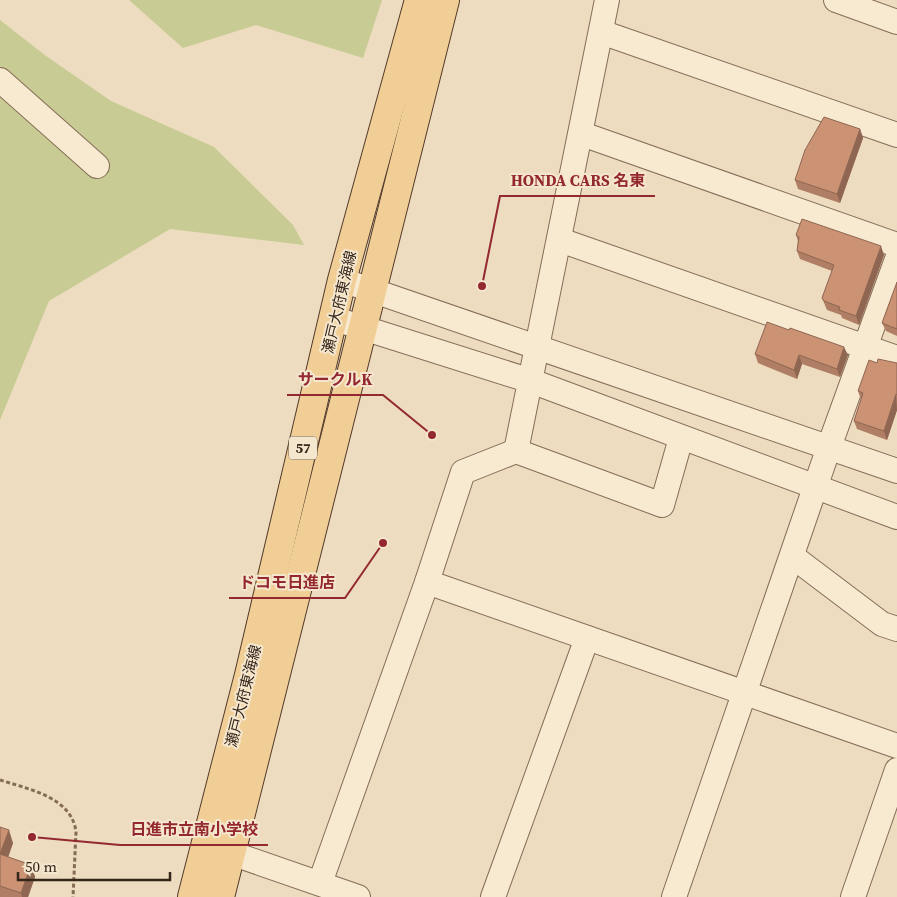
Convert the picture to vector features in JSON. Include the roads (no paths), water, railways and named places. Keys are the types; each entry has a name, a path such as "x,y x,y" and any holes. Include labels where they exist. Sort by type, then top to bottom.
{"main road":[{"name":"瀬戸大府東海線","path":"192,897 249,675 335,319 342,280 419,0"},
{"name":"瀬戸大府東海線","path":"220,897 352,364 364,327 370,291 445,0"}],"street":[{"path":"516,451 582,134 607,0"},
{"path":"836,0 897,22"},
{"path":"601,32 897,135"},
{"path":"0,80 97,166"},
{"path":"582,134 897,245"},
{"path":"560,240 897,358"},
{"path":"674,897 746,693 829,447 867,347 897,259"},
{"path":"342,280 897,470"},
{"path":"335,319 531,381 897,518"},
{"path":"320,883 427,582 463,472 516,451 662,505 681,438"},
{"path":"792,556 882,624 897,629"},
{"path":"427,582 897,746"},
{"path":"493,897 587,638"},
{"path":"853,897 897,770"},
{"path":"231,852 358,897"}],"place":[{"name":"HONDA CARS 名東","path":"482,286"},
{"name":"サークルK","path":"432,435"},
{"name":"ドコモ日進店","path":"383,543"},
{"name":"日進市立南小学校","path":"32,837"}]}
